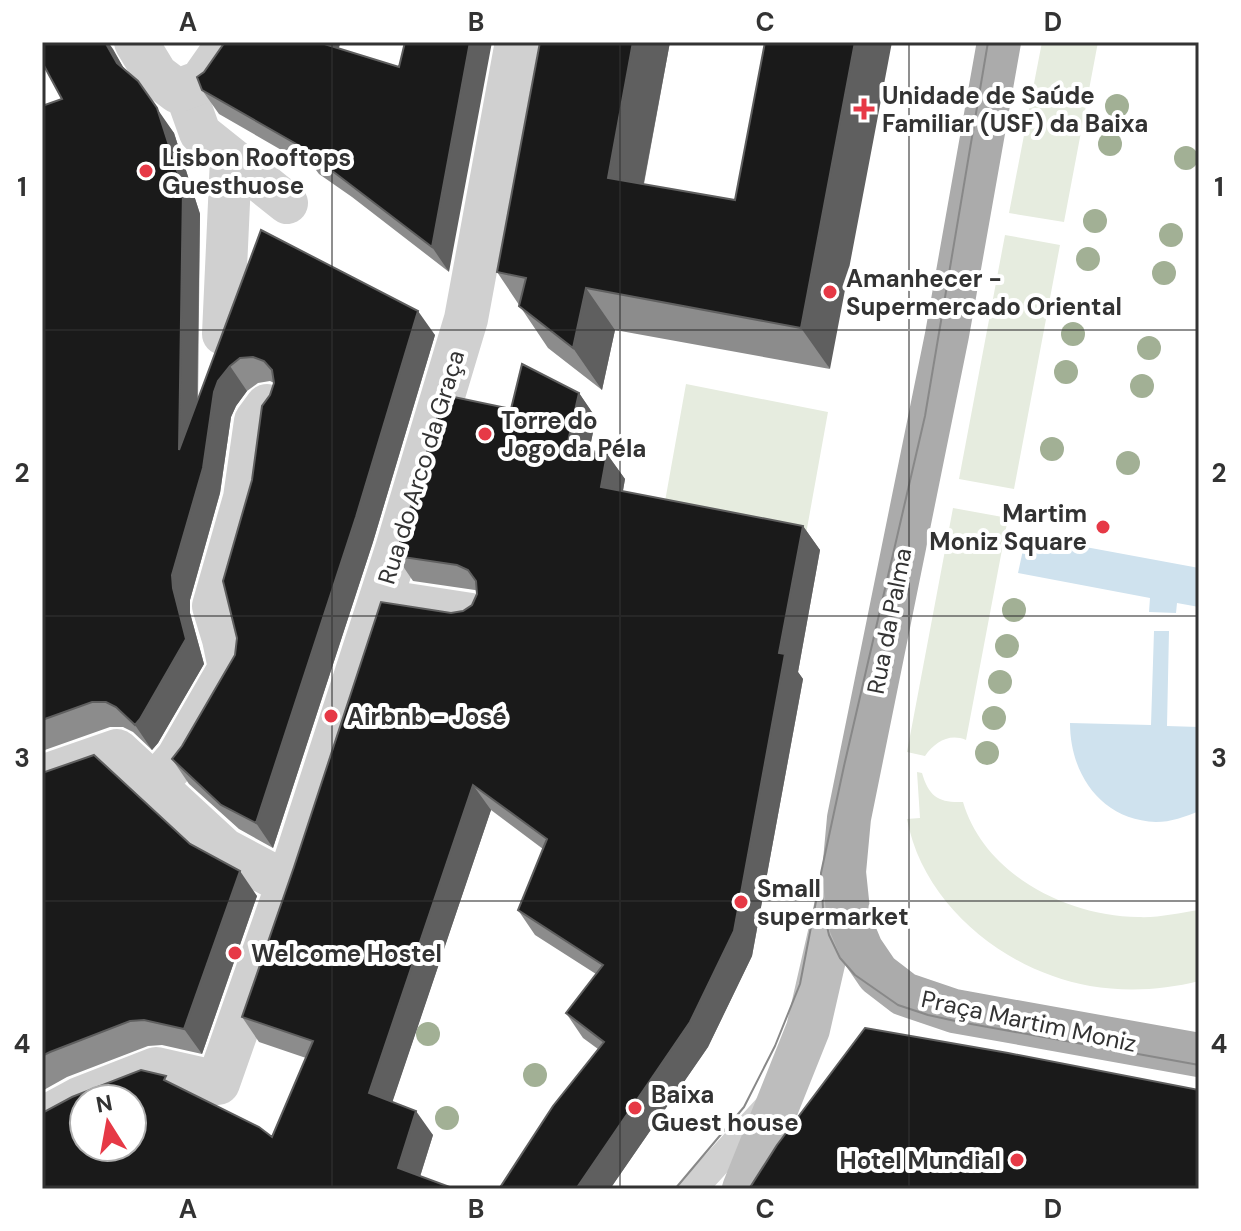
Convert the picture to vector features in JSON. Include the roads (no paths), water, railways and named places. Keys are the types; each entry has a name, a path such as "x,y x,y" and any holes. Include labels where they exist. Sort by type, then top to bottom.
{"main road":[{"name":"Rua da Palma","path":"744,1189 808,1029 844,872 849,818 944,351 999,42"},
{"name":"Praça Martim Moniz","path":"844,872 849,920 861,949 878,974 904,994 954,1011 1199,1055"}],"street":[{"path":"136,42 156,75 177,91 201,82 229,42"},
{"name":"Rua do Arco da Graça","path":"42,1119 79,1099 156,1069 218,1083 288,884 380,600 466,319 517,42"},
{"path":"184,88 200,133 287,203"},
{"path":"223,334 231,159"},
{"path":"154,786 178,758 230,668 214,606 245,498 256,421 267,406"},
{"path":"380,600 471,614"},
{"path":"42,777 117,751 224,850 288,884"}],"lane":[{"path":"693,1189 783,1090"}],"water":[{"path":"1026,536 1199,568 1199,607 1177,603 1176,613 1149,612 1150,598 1018,573"},
{"path":"1154,631 1169,631 1167,726 1199,727 1199,811 1178,819 1156,822 1119,813 1092,791 1076,760 1070,723 1151,725"}],"tram line":[{"path":"988,42 925,416 821,873 823,909 829,935 840,958 855,975 898,1005 960,1022 1199,1065"},
{"path":"675,1189 744,1107 775,1046 800,984 817,896"}],"place":[{"name":"Unidade de Saúde Familiar (USF) da Baixa","path":"864,109"},
{"name":"Lisbon Rooftops Guesthuose","path":"146,171"},
{"name":"Amanhecer - Supermercado Oriental","path":"830,292"},
{"name":"Torre do Jogo da Péla","path":"485,434"},
{"name":"Martim Moniz Square","path":"1103,527"},
{"name":"Airbnb - José","path":"331,716"},
{"name":"Small supermarket","path":"741,902"},
{"name":"Welcome Hostel","path":"235,953"},
{"name":"Baixa Guest house","path":"635,1108"},
{"name":"Hotel Mundial","path":"1017,1160"}]}
